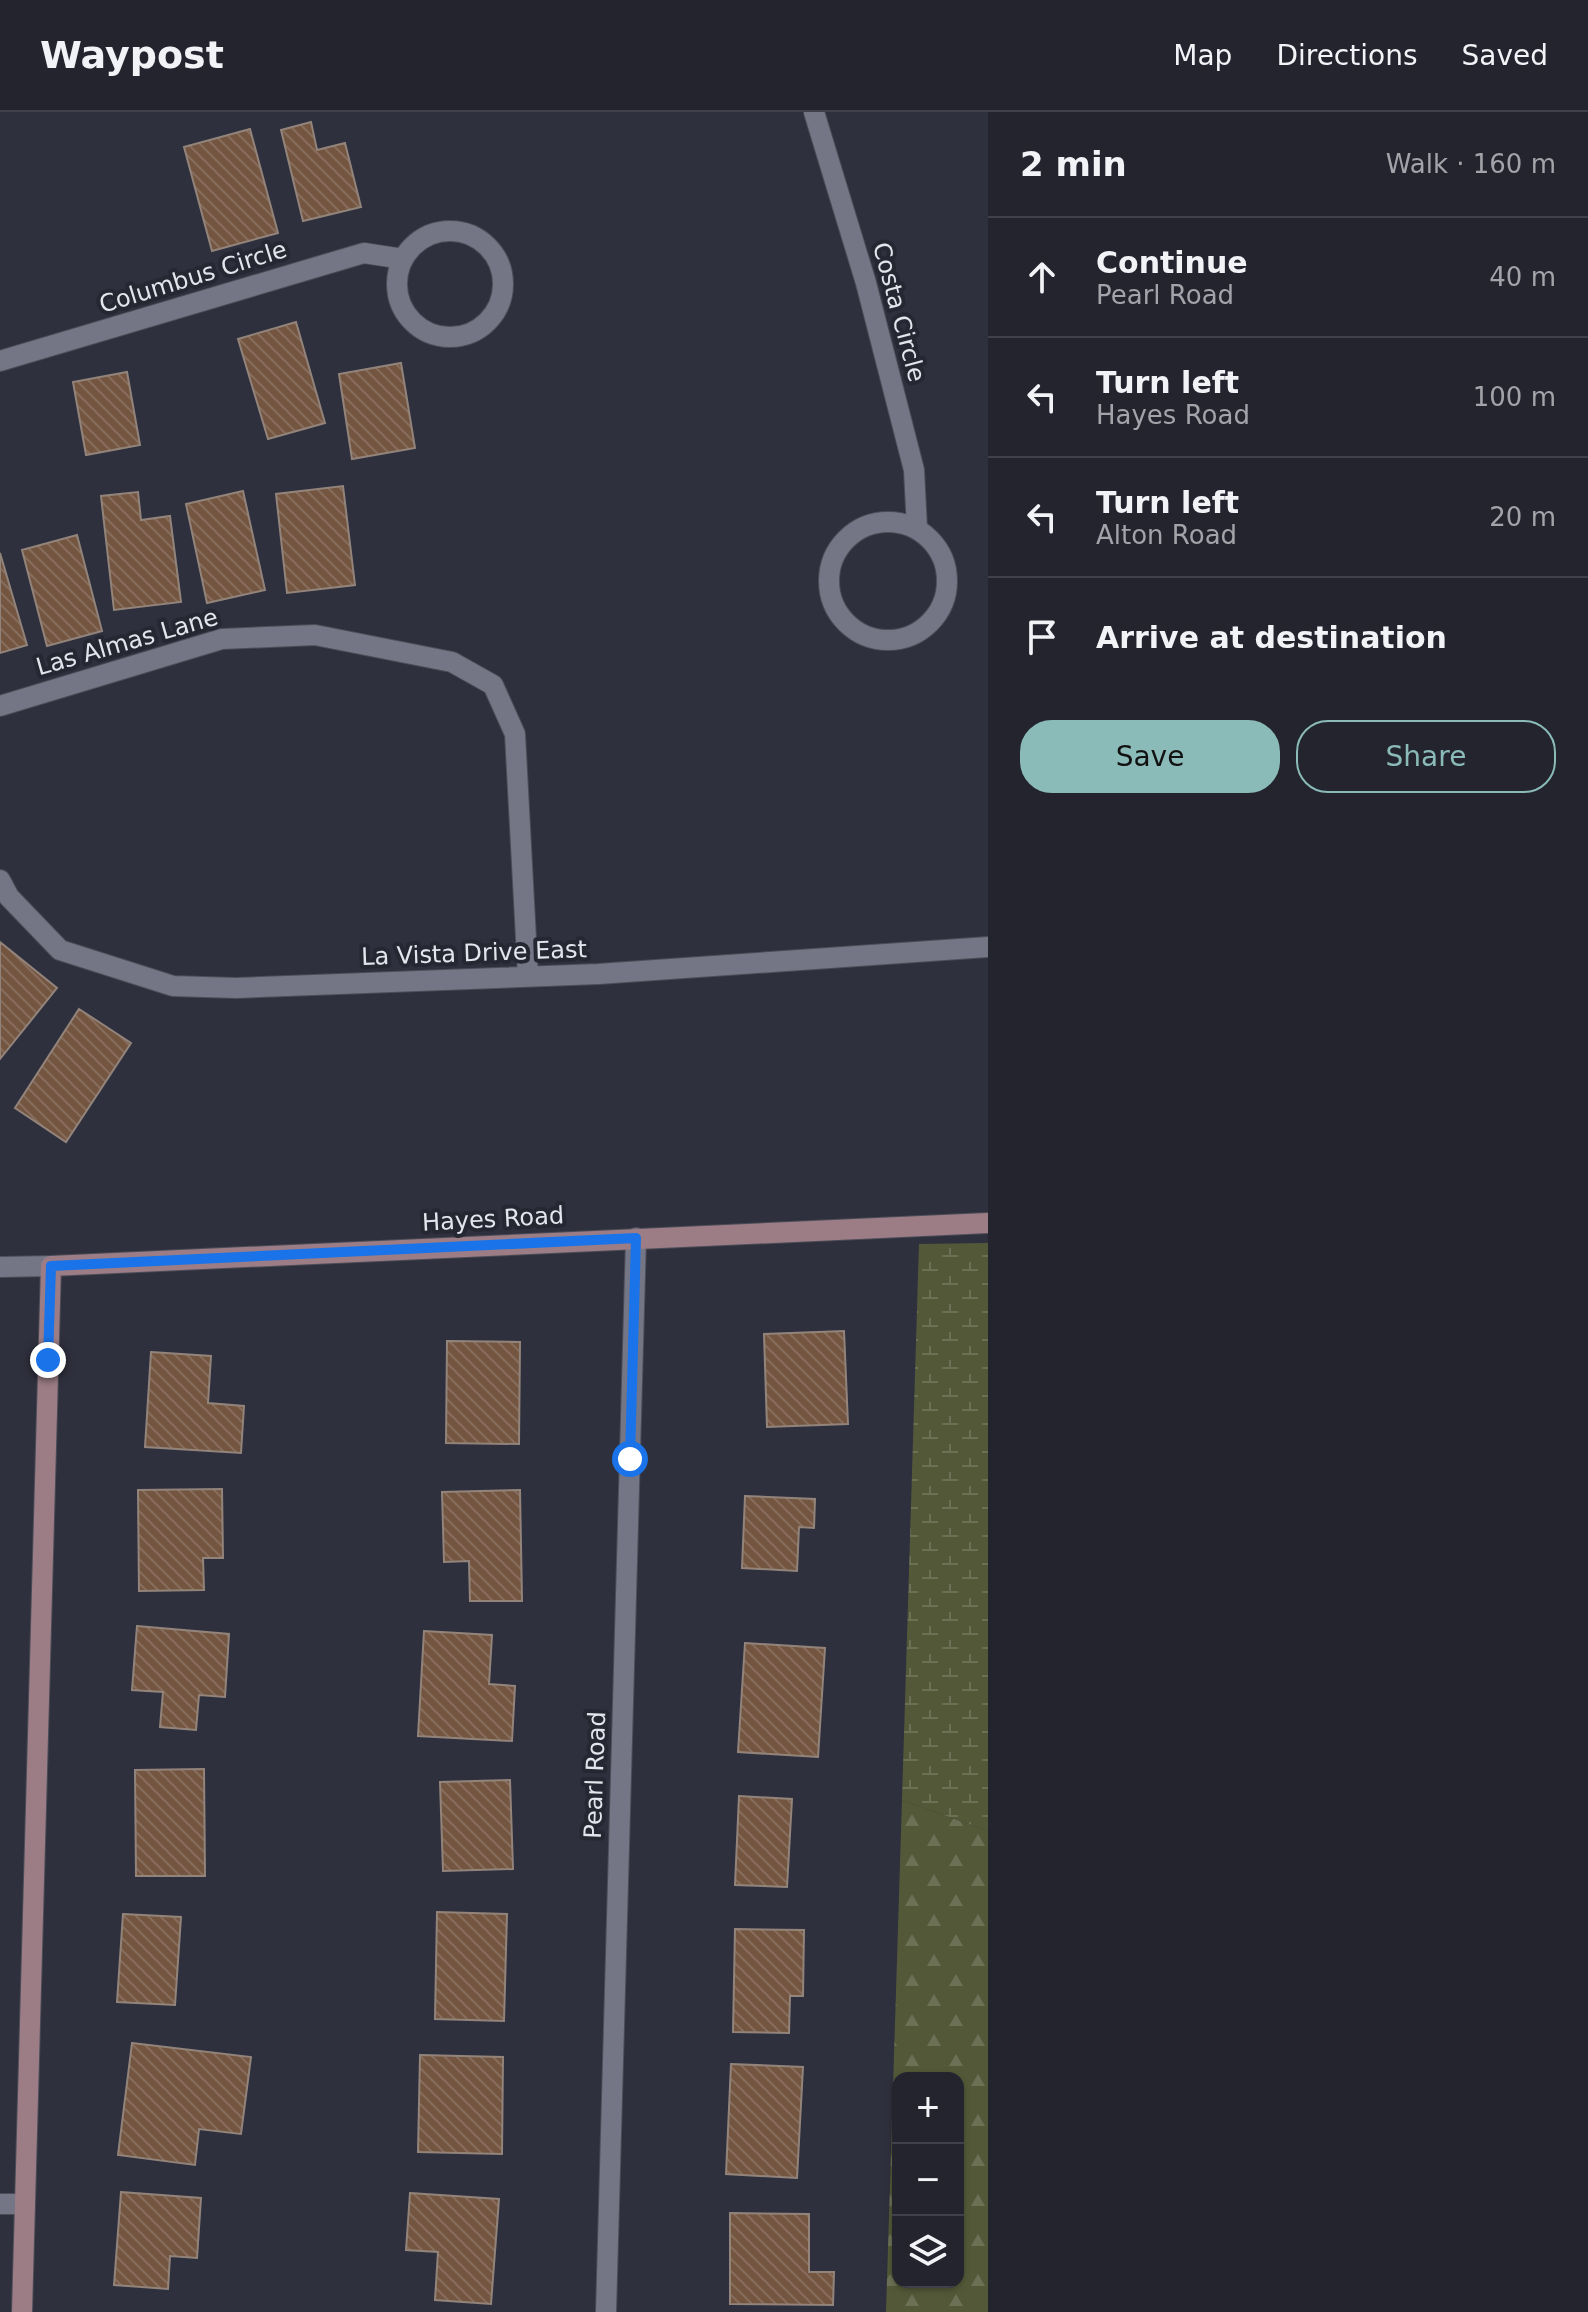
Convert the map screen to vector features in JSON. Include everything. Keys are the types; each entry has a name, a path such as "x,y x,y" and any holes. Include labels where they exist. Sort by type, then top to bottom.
{"street":[{"name":"Costa Circle","path":"814,112 866,283 914,470 917,528"},
{"path":"455,230 475,236 491,249 501,268 504,288 498,309 485,325 467,336 446,338 426,332 409,319 399,301 397,279 403,259 416,243 434,232 455,230"},
{"name":"Columbus Circle","path":"0,361 364,253 403,259"},
{"path":"895,521 917,528 934,543 946,563 948,587 941,609 927,628 906,639 883,641 860,635 842,620 831,599 829,576 836,553 850,535 871,524 895,521"},
{"name":"Las Almas Lane","path":"0,706 222,639 315,635 452,662 493,685 515,734 528,976"},
{"name":"La Vista Drive East","path":"0,880 9,897 60,950 173,986 236,988 598,974 988,947"},
{"name":"Hayes Road","path":"0,1267 988,1223"},
{"name":"Pearl Road","path":"606,2312 636,1238"},
{"path":"22,2312 51,1266"},
{"path":"0,2204 25,2204"}],"green space":[{"path":"988,1243 988,1831 902,1800 919,1244"},
{"path":"902,1800 988,1831 988,2312 886,2312 892,2120 892,2288 964,2288 964,2072 894,2072"}],"building":[{"path":"311,122 317,150 345,143 361,207 303,221 281,130"},
{"path":"250,129 278,233 212,251 184,147"},
{"path":"296,322 325,423 268,439 238,339"},
{"path":"401,363 415,448 352,459 339,374"},
{"path":"127,372 140,445 86,455 73,382"},
{"path":"343,486 355,585 287,593 276,494"},
{"path":"243,491 265,590 207,603 186,504"},
{"path":"138,492 141,520 170,516 181,602 114,610 101,496"},
{"path":"77,535 102,631 47,646 22,550"},
{"path":"0,553 27,645 0,653"},
{"path":"0,942 57,988 0,1059"},
{"path":"79,1009 131,1043 66,1142 15,1108"},
{"path":"844,1331 848,1424 767,1427 764,1334"},
{"path":"447,1341 520,1342 519,1444 446,1443"},
{"path":"151,1352 211,1356 208,1403 244,1406 241,1453 145,1447"},
{"path":"222,1489 223,1558 203,1558 204,1590 139,1591 138,1490"},
{"path":"520,1490 522,1601 470,1601 469,1561 444,1562 442,1492"},
{"path":"745,1496 815,1499 814,1528 799,1527 797,1571 742,1568"},
{"path":"137,1626 229,1634 225,1697 199,1695 196,1730 160,1727 163,1692 132,1690"},
{"path":"424,1631 492,1635 489,1684 515,1686 512,1741 418,1736"},
{"path":"745,1643 825,1648 818,1757 738,1752"},
{"path":"204,1769 205,1876 136,1876 135,1770"},
{"path":"510,1780 513,1869 443,1871 440,1782"},
{"path":"739,1796 792,1799 787,1887 735,1885"},
{"path":"437,1912 507,1914 504,2021 435,2019"},
{"path":"123,1914 181,1917 175,2005 117,2002"},
{"path":"735,1929 804,1930 803,1996 790,1996 789,2033 733,2032"},
{"path":"132,2043 251,2057 241,2134 199,2129 195,2165 118,2155"},
{"path":"420,2055 503,2057 502,2154 418,2152"},
{"path":"731,2064 803,2067 797,2178 726,2174"},
{"path":"121,2192 201,2198 197,2258 170,2256 168,2289 114,2285"},
{"path":"410,2193 499,2199 491,2304 435,2300 438,2252 406,2250"},
{"path":"730,2213 809,2214 809,2272 834,2272 833,2305 730,2304"}],"route":[{"path":"48,1360 51,1266 636,1238 630,1459"}]}
